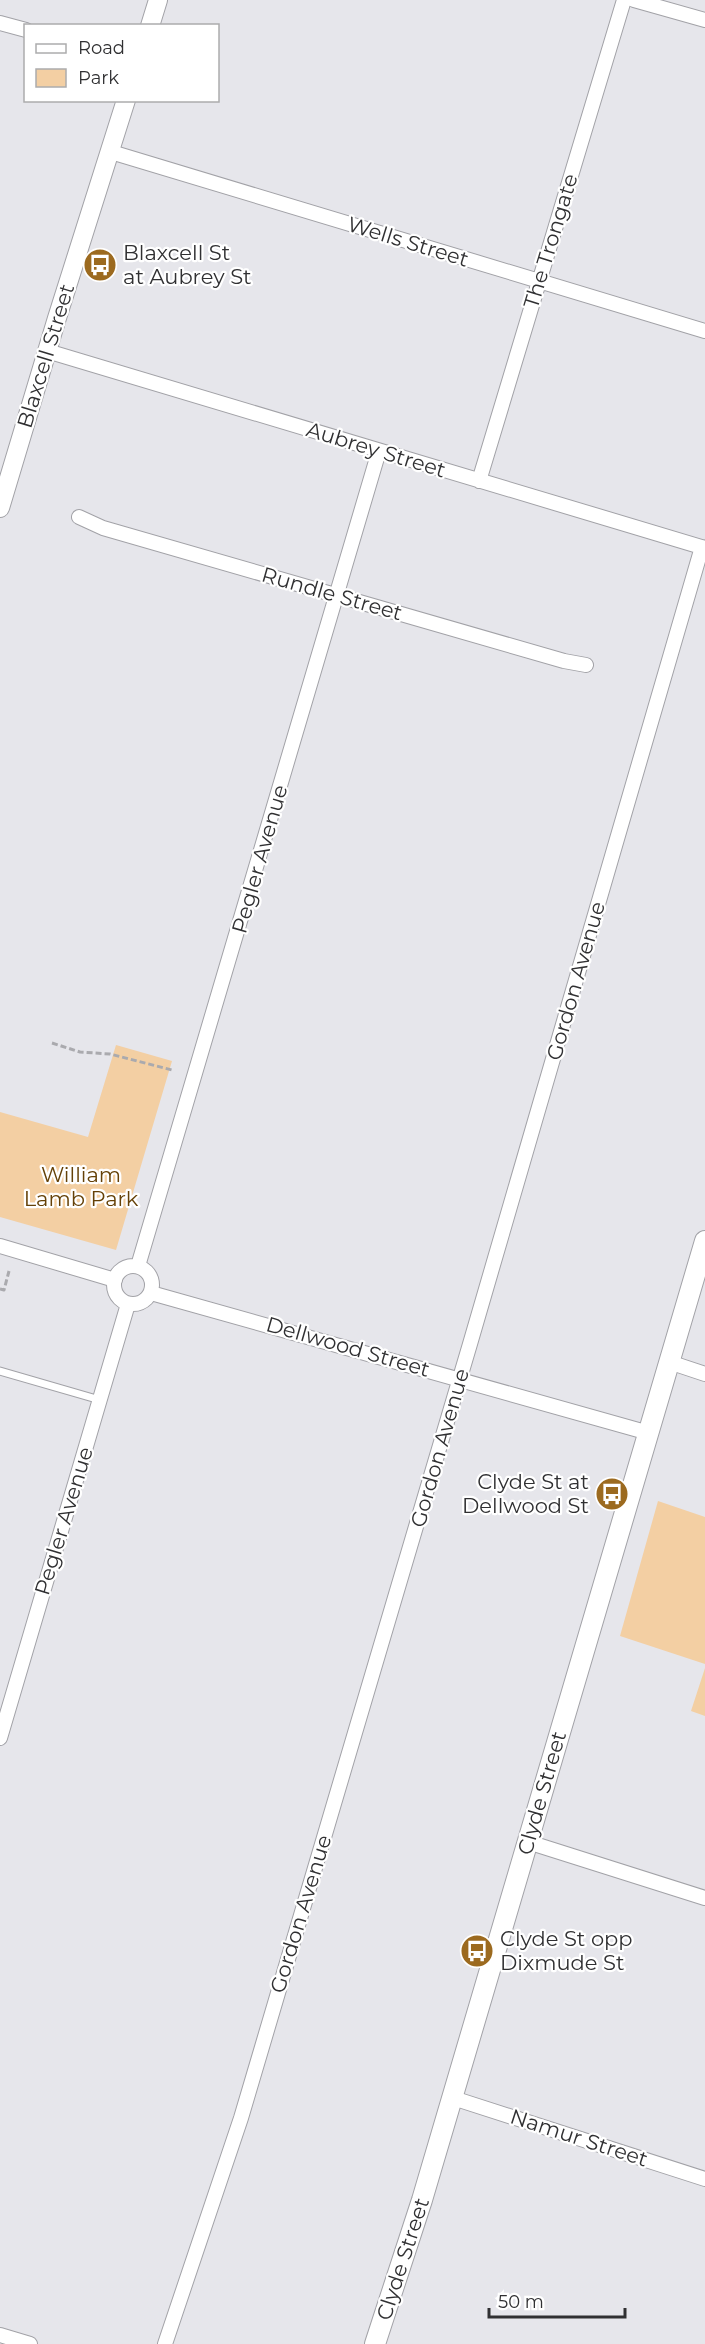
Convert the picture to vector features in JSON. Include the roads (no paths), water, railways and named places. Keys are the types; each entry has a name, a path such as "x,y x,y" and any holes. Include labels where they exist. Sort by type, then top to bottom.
{"main road":[{"name":"Clyde Street","path":"375,2344 453,2098 705,1241"}],"street":[{"path":"151,24 158,0"},
{"name":"The Trongate","path":"479,481 624,0"},
{"path":"634,0 705,20"},
{"path":"0,23 24,29"},
{"name":"Blaxcell Street","path":"0,508 125,102"},
{"name":"Wells Street","path":"111,152 705,331"},
{"name":"Aubrey Street","path":"47,351 703,548"},
{"name":"Pegler Avenue","path":"138,1266 379,451"},
{"name":"Rundle Street","path":"79,517 103,528 564,661 586,665"},
{"name":"Gordon Avenue","path":"165,2344 241,2118 703,548"},
{"path":"0,1246 115,1280"},
{"path":"138,1266 152,1279 151,1293 140,1303 128,1304 119,1298 115,1291 115,1280 118,1274 126,1268 138,1266"},
{"name":"Dellwood Street","path":"151,1293 649,1433"},
{"name":"Pegler Avenue","path":"0,1738 128,1304"},
{"path":"669,1362 705,1374"},
{"path":"528,1842 705,1898"},
{"name":"Namur Street","path":"453,2098 705,2179"},
{"path":"0,2335 30,2344"}],"lane":[{"path":"0,1371 100,1401"}],"place":[{"name":"Blaxcell St at Aubrey St","path":"100,265"},
{"name":"Clyde St at Dellwood St","path":"612,1494"},
{"name":"Clyde St opp Dixmude St","path":"477,1951"}],"park label":[{"name":"William Lamb Park","path":"81,1187"}]}
